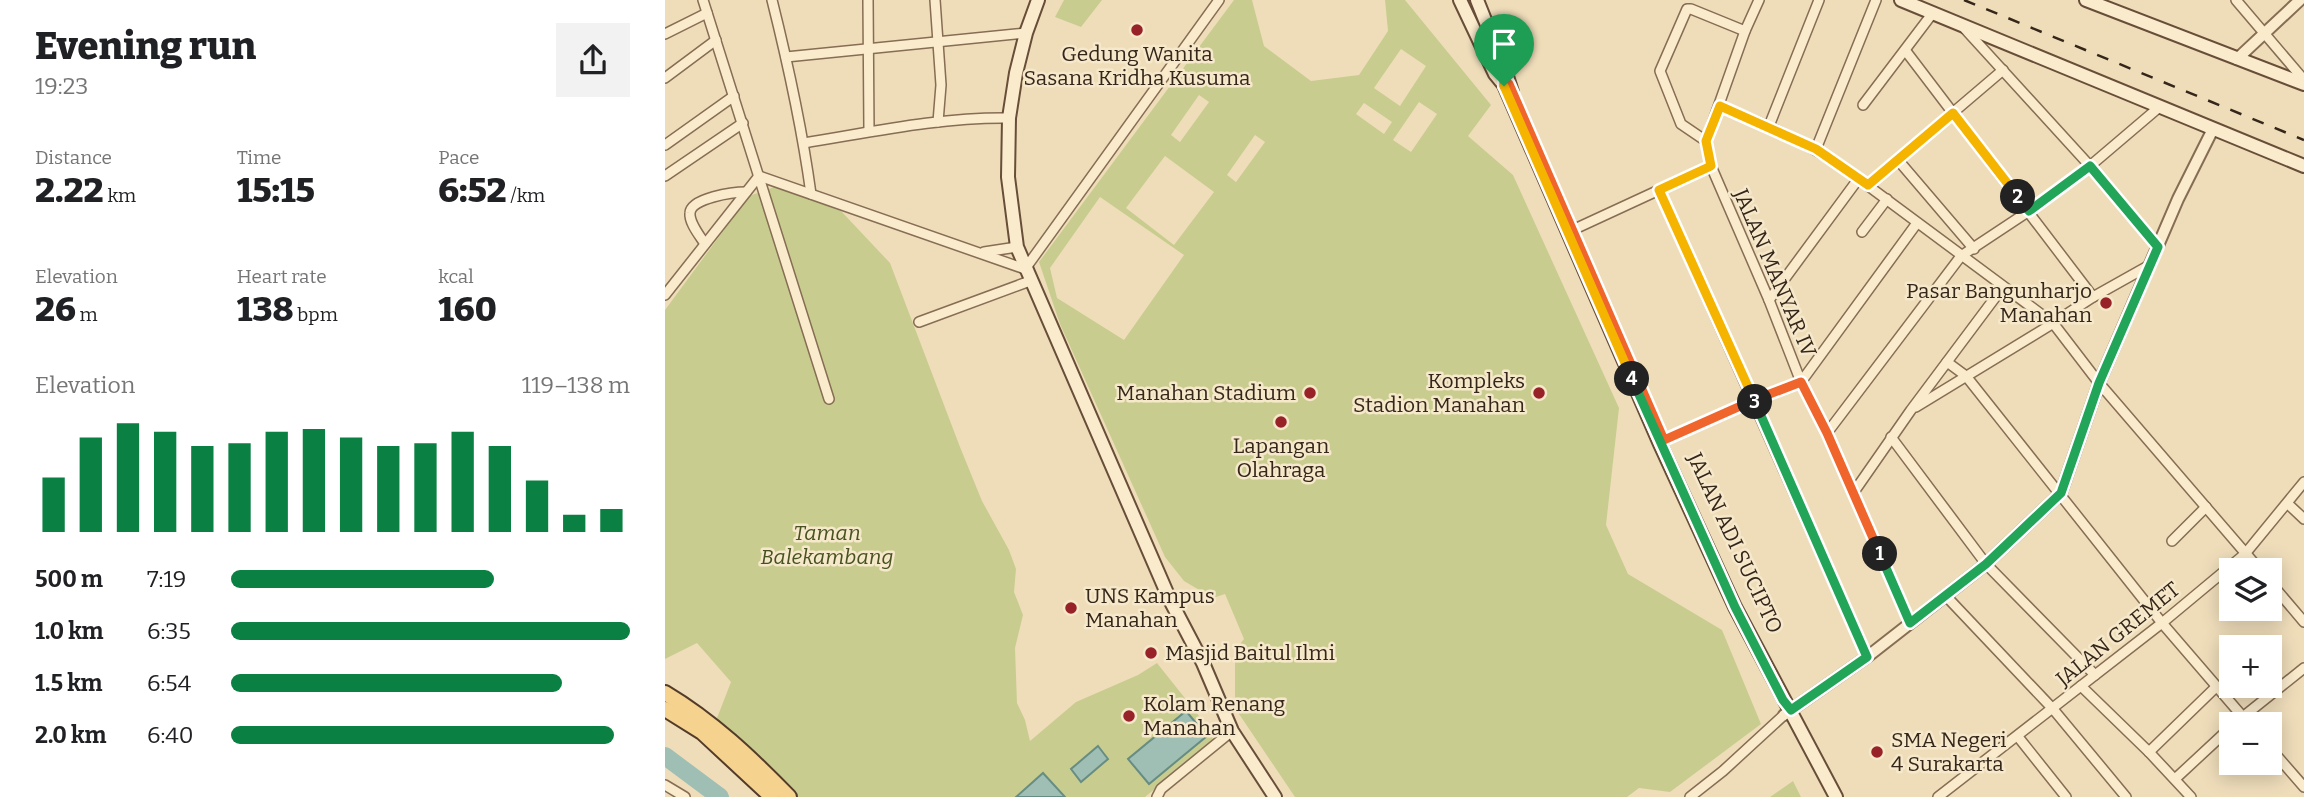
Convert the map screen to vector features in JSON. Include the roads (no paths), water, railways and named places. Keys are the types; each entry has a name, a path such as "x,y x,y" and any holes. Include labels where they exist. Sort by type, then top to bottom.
{"main road":[{"path":"1038,0 1016,73 1009,118 1008,177 1017,247 1170,600 1203,663 1232,731 1275,797"},
{"name":"JALAN ADI SUCIPTO","path":"1460,0 1495,74 1505,82 1664,440 1743,609 1789,697 1788,713"},
{"path":"1468,0 1505,82"},
{"name":"JALAN ADI SUCIPTO","path":"1476,0 1505,70 1505,82 1665,457 1788,713 1836,797"},
{"path":"1901,0 2304,166"},
{"path":"2086,0 2109,5 2237,59 2304,82"},
{"path":"665,693 722,733 789,797"},
{"path":"665,709 702,732 772,797"}],"street":[{"path":"703,0 829,399"},
{"path":"772,0 804,143 811,194"},
{"path":"867,0 869,131"},
{"path":"935,0 941,86 938,122"},
{"path":"919,322 1027,275 1219,0"},
{"path":"1745,31 1689,9 1685,12 1660,71 1681,124 1706,141 1745,31 1759,0"},
{"path":"1769,126 1819,0"},
{"path":"1816,149 1876,0"},
{"path":"2235,0 2265,32 2304,82"},
{"path":"2237,59 2300,0"},
{"path":"665,34 707,13"},
{"path":"1863,105 1932,14"},
{"path":"1962,25 2090,166 2158,247"},
{"path":"786,57 1026,33"},
{"path":"665,78 716,40"},
{"path":"1905,50 2093,297"},
{"path":"1868,185 2003,70"},
{"path":"665,145 734,96"},
{"path":"1720,106 1816,149 1859,178 2052,324 2249,558"},
{"path":"1827,433 1961,257 2090,166 2157,109"},
{"path":"804,143 938,122 1009,118"},
{"path":"665,176 743,123"},
{"path":"1690,797 1788,713 1867,657 1986,564 2061,493 2099,383 2193,166 2213,129"},
{"name":"JALAN MANYAR IV","path":"1706,141 1711,166 1801,382 1827,433 1910,623"},
{"path":"1898,160 1974,248"},
{"path":"1579,227 1711,166"},
{"path":"759,176 982,253 1027,275"},
{"path":"666,290 759,176"},
{"path":"1769,300 1859,178"},
{"path":"1659,190 1867,657"},
{"path":"705,244 690,217 690,209 695,203 731,192 746,192"},
{"path":"1862,232 1887,199"},
{"path":"1664,440 1801,382 1917,223"},
{"path":"982,253 1017,247"},
{"path":"1911,410 2093,297 2150,265"},
{"path":"1856,489 2003,287"},
{"path":"1947,362 1966,376 2162,623 2238,712"},
{"path":"1891,438 1986,564 2095,675"},
{"name":"JALAN GREMET","path":"1938,797 2162,623 2245,554 2304,482"},
{"path":"2288,504 2304,519"},
{"path":"2172,541 2206,507"},
{"path":"1945,596 2053,709 2126,797"},
{"path":"2282,596 2304,622"},
{"path":"2256,712 2304,668"},
{"path":"2081,686 2149,751 2191,797"},
{"path":"2149,751 2216,687"},
{"path":"1157,797 1161,789 1232,731"},
{"path":"2018,738 2066,797"},
{"path":"2175,779 2219,739"},
{"path":"2282,762 2304,787"},
{"path":"665,785 685,797"}],"water":[{"path":"1186,711 1207,736 1149,784 1128,759"},
{"path":"1098,746 1108,759 1081,782 1071,769"},
{"path":"1043,773 1065,797 1016,797"}],"waterway":[{"path":"665,756 720,797"}],"railway":[{"path":"1964,0 2304,140"}],"place":[{"name":"Gedung Wanita Sasana Kridha Kusuma","path":"1137,30"},
{"name":"Pasar Bangunharjo Manahan","path":"2106,303"},
{"name":"Manahan Stadium","path":"1310,393"},
{"name":"Kompleks Stadion Manahan","path":"1539,393"},
{"name":"Lapangan Olahraga","path":"1281,422"},
{"name":"UNS Kampus Manahan","path":"1071,608"},
{"name":"Masjid Baitul Ilmi","path":"1151,653"},
{"name":"Kolam Renang Manahan","path":"1129,716"},
{"name":"SMA Negeri 4 Surakarta","path":"1877,752"}],"park label":[{"name":"Taman Balekambang","path":"827,545"}]}
